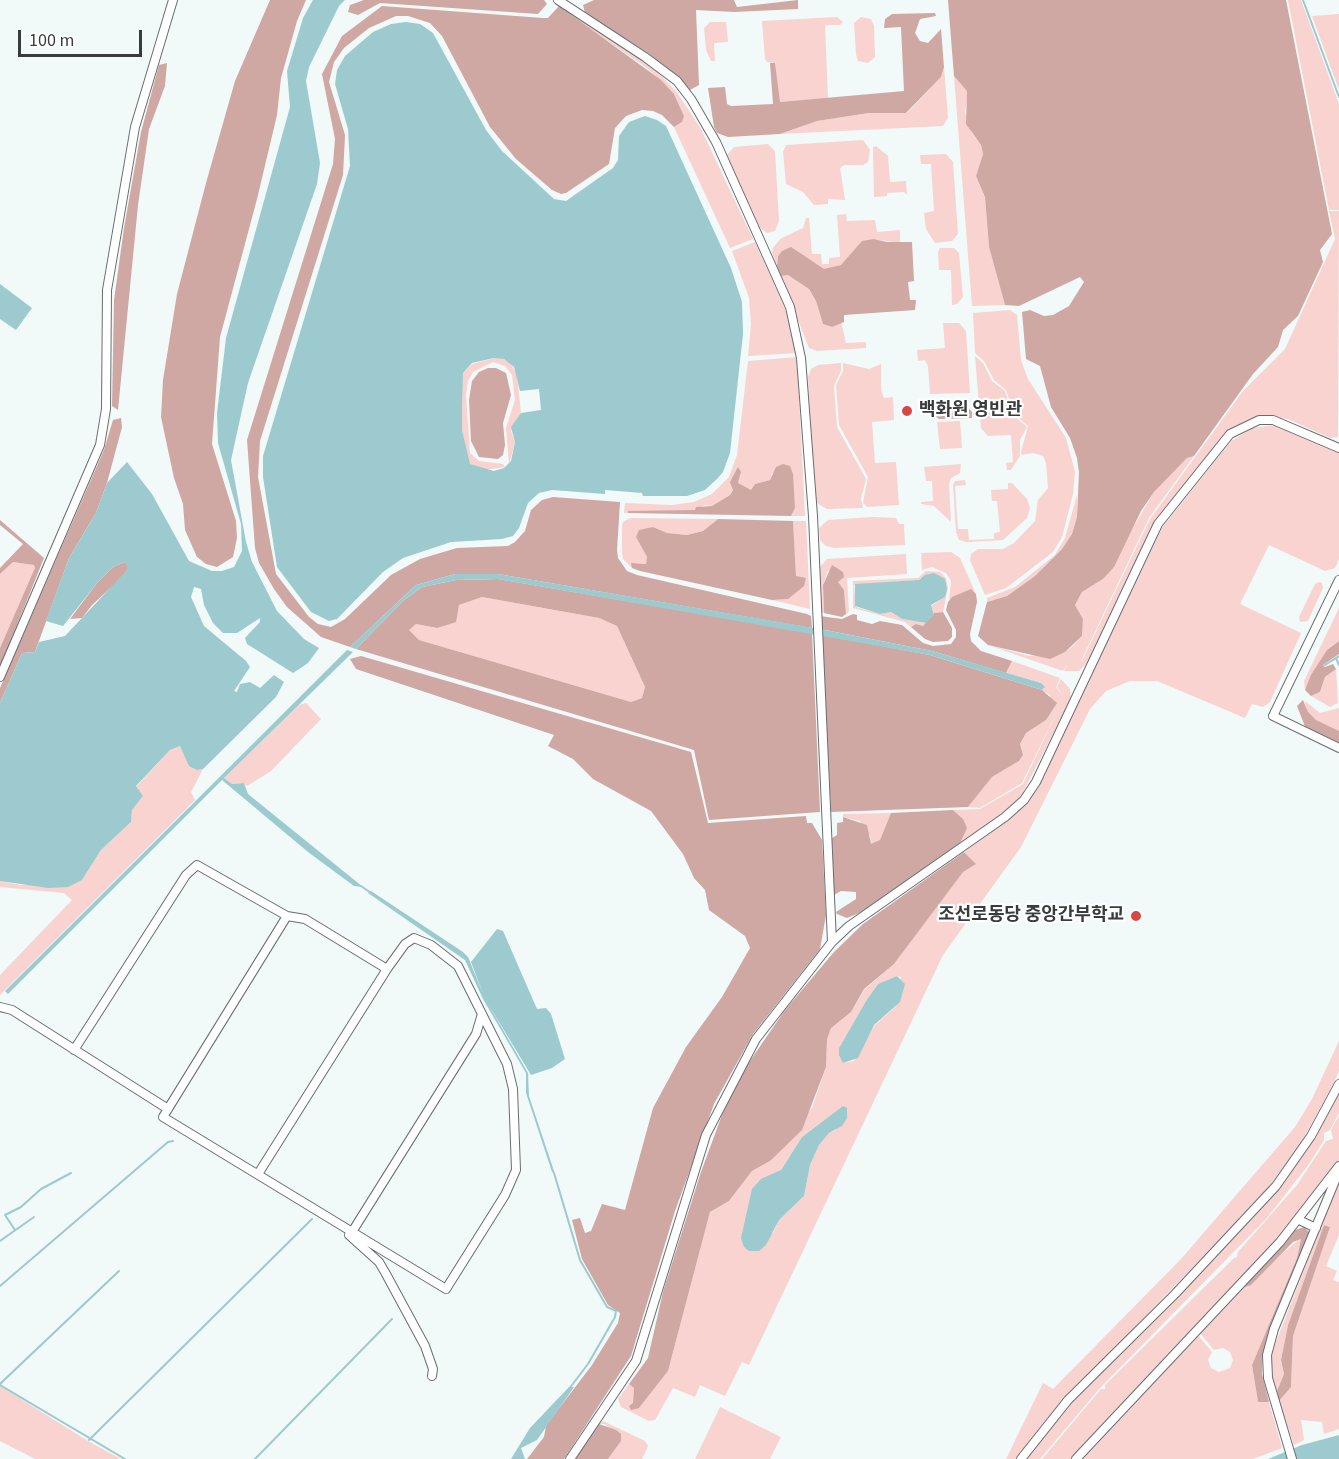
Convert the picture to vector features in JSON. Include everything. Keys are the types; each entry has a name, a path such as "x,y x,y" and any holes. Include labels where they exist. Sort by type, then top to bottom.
{"street":[{"path":"0,677 100,445 106,409 107,290 135,127 173,0"},
{"path":"558,0 645,57 676,81 691,99 716,142 790,307 800,347 804,383 813,516 816,631 832,942"},
{"path":"570,1459 636,1361 706,1135 756,1039 832,942 867,913 1005,817 1024,800 1036,782 1158,524 1230,434 1259,420 1273,420 1339,447"},
{"path":"1339,580 1273,716 1339,748"},
{"path":"74,1050 186,875 196,865 287,916 305,920 387,969"},
{"path":"258,1174 387,969 408,940 414,938 422,940 458,966 507,1064 512,1079 516,1170 505,1196 446,1289 163,1117 287,916"},
{"path":"0,1007 12,1010 168,1109"},
{"path":"352,1232 476,1034 482,1013"},
{"path":"1021,1459 1068,1401 1175,1294 1276,1186 1311,1136 1339,1084"},
{"path":"1076,1459 1299,1220 1339,1166"},
{"path":"1292,1459 1274,1404 1267,1372 1269,1344 1339,1172"},
{"path":"1299,1220 1316,1228"},
{"path":"333,1221 379,1262 424,1346 433,1369 432,1376"}],"shaded area":[{"path":"270,0 306,0 297,21 281,78 277,115 220,337 212,444 236,521 237,538 233,557 217,567 206,564 197,557 185,530 183,504 174,478 161,417 163,380 177,294 206,183 235,81"},
{"path":"364,0 544,0 547,4 538,14 380,3 358,15 348,12 350,5"},
{"path":"594,0 734,0 737,7 798,0 798,9 734,12 696,10 699,85 690,90 647,52 585,13 583,5"},
{"path":"948,0 1286,0 1332,234 1320,250 1323,262 1298,316 1283,330 1278,347 1253,374 1194,456 1187,458 1154,492 1141,511 1114,567 1103,579 1082,592 1075,605 1083,619 1082,636 1065,652 1050,659 988,645 978,636 987,602 1007,596 1035,576 1062,549 1072,534 1077,517 1079,472 1077,458 1070,438 1051,407 1040,366 1026,359 1022,312 1030,310 1044,316 1053,315 1069,306 1084,282 1080,277 1019,306 1005,305 989,247 985,197 976,176 983,154 981,145 966,124 967,91 954,76"},
{"path":"1288,0 1301,0 1339,104 1339,210 1329,210"},
{"path":"560,5 650,65 676,91 701,129 753,239 730,248 674,127 682,122 684,116 674,94 647,68 572,17"},
{"path":"382,6 548,18 559,6 661,80 674,94 684,116 682,122 674,127 662,115 653,111 642,110 626,116 615,128 609,164 566,193 561,194 552,190 516,159 490,127 442,36 430,23 408,16 396,16 369,28 344,48 334,62 329,82 345,135 343,175 260,441 258,477 276,574 309,617 318,624 331,627 345,619 391,575 420,559 457,548 508,546 515,542 525,531 531,510 542,500 553,497 620,502 617,550 618,558 627,571 807,614 811,616 812,628 498,574 455,574 416,585 350,647 321,637 287,607 274,589 259,563 255,548 247,440 333,164 335,139 322,74 342,36"},
{"path":"935,13 936,16 920,19 915,33 920,41 928,43 941,29 944,67 941,77 906,113 869,113 817,121 780,134 728,137 717,133 708,88 725,87 727,104 731,106 773,104 770,63 775,63 780,102 904,91 901,27 884,28 885,19 892,14"},
{"path":"1339,14 1339,90 1312,16"},
{"path":"837,17 843,22 840,25 825,25 828,98 779,102 775,63 767,62 765,59 762,21"},
{"path":"861,17 871,19 874,26 875,57 868,63 858,61 856,54 854,23"},
{"path":"710,22 726,22 728,42 714,43 715,61 711,61 706,50 704,28"},
{"path":"167,63 165,86 149,129 138,205 118,410 112,406 114,300 124,228 141,132 159,65"},
{"path":"944,67 948,118 943,126 780,134 817,121 869,113 907,113 941,77"},
{"path":"954,76 968,91 965,112 971,132 981,145 983,154 976,176 985,197 989,247 1005,305 972,306"},
{"path":"863,140 870,150 868,162 863,165 844,165 840,168 845,200 828,199 828,204 814,205 803,192 786,184 783,152 786,145"},
{"path":"768,144 775,151 779,221 775,231 767,233 758,226 726,156 734,147"},
{"path":"876,146 888,156 890,182 906,181 907,195 904,192 887,193 887,196 874,197 873,147"},
{"path":"946,154 953,162 958,234 952,241 935,243 926,229 924,213 934,211 931,164 921,164 920,155"},
{"path":"1329,211 1339,211 1338,437 1330,438 1288,419 1273,417 1247,421 1229,431 1169,505 1089,661 1079,671 1064,671 1068,662 1063,671 988,645 1029,656 1065,652 1073,646 1082,636 1083,619 1075,605 1082,592 1103,579 1154,492 1187,458 1194,456 1149,518 1081,661 1070,662 1082,661 1150,519 1243,391 1285,349 1335,239"},
{"path":"846,214 847,221 875,220 877,232 900,230 900,243 874,239 841,265 824,270 782,251 778,256 777,267 772,253 773,248 780,239 803,228 806,218 809,218 812,254 821,254 822,264 829,264 829,258 840,257 837,215"},
{"path":"874,239 887,242 912,242 914,281 908,282 910,300 916,300 915,310 844,315 844,322 832,327 823,324 816,301 809,289 788,275 781,276 777,267 778,256 782,251 791,247 824,269 841,265 862,241"},
{"path":"755,242 785,308 796,353 748,356 751,324 749,298 732,251"},
{"path":"940,248 954,248 959,253 963,297 957,304 952,305 951,270 939,270 938,252"},
{"path":"788,275 809,289 816,301 823,324 832,327 841,322 846,343 866,342 866,348 817,351 809,348 781,276"},
{"path":"1010,310 1017,315 1021,360 1028,379 1066,438 1075,472 1073,494 1062,537 1053,552 1006,588 985,595 970,560 971,554 978,549 1003,549 1014,543 1035,521 1038,500 1048,488 1046,463 1043,456 1033,453 1022,455 1021,452 1028,426 1014,414 1006,390 994,380 984,361 975,353 973,313"},
{"path":"943,323 959,323 966,331 970,393 930,394 928,366 925,360 918,361 917,350 945,348"},
{"path":"975,356 983,363 992,381 1005,391 1013,415 1027,427 1020,440 1020,456 1011,470 1007,470 1006,463 1013,462 1011,435 988,436 981,428"},
{"path":"499,357 510,362 517,375 521,413 511,431 515,442 509,465 506,428 515,400 512,375 505,366 493,362 473,372 468,381 466,395 470,453 479,461 503,464 505,467 484,470 470,464 467,457 462,429 462,380 463,373 472,364"},
{"path":"797,357 805,516 791,516 795,508 793,487 772,473 770,480 755,484 751,490 748,490 738,483 741,473 730,495 712,506 705,505 695,510 624,513 625,503 672,505 694,502 712,494 729,477 737,455 748,361"},
{"path":"841,363 841,371 834,386 837,427 866,479 861,499 863,508 827,509 817,503 814,495 808,377 811,369 818,365"},
{"path":"843,363 869,369 881,364 881,390 884,398 893,397 894,420 872,422 875,463 896,462 899,505 867,507 863,503 868,477 839,425 836,385 843,371"},
{"path":"488,368 496,368 506,373 511,395 503,423 505,445 503,455 498,459 479,457 471,441 469,400 472,381 479,372"},
{"path":"967,406 972,412 972,418 939,419 935,416 940,408"},
{"path":"121,418 122,427 107,483 96,513 69,558 35,652 22,653 0,703 0,688 104,450 113,420"},
{"path":"960,421 962,448 940,449 937,422"},
{"path":"1275,425 1286,427 1339,452 1339,559 1335,568 1325,571 1269,545 1240,604 1301,633 1270,702 1263,707 1252,704 1245,718 1157,681 1130,681 1106,691 1090,709 1021,847 943,955 749,1365 742,1362 725,1396 700,1385 695,1397 673,1388 655,1420 649,1421 621,1407 618,1399 629,1384 634,1388 633,1404 629,1406 639,1408 668,1371 710,1212 729,1201 752,1171 770,1161 812,1108 826,1067 827,1039 831,1027 851,1012 864,990 894,964 963,871 975,864 964,852 1018,812 1033,794 1162,528 1231,441 1253,428","holes":["897,976 901,977 896,1006 874,1026 854,1061 843,1063 839,1048 866,1001 878,984","838,1110 836,1130 829,1133 819,1145 810,1165 804,1196 779,1220 773,1233 741,1238 746,1224 802,1137"]},
{"path":"783,464 790,466 793,474 795,508 791,516 628,513 628,511 695,510 696,507 712,506 730,495 733,490 730,482 738,467 741,472 738,483 751,490 755,484 770,480 776,467"},
{"path":"961,464 960,473 951,478 949,484 951,522 934,506 921,504 921,502 933,501 932,481 926,481 924,467"},
{"path":"965,480 966,485 955,486 958,529 968,529 969,540 994,539 994,533 1000,532 997,501 992,501 991,490 1008,489 1008,483 1012,483 1027,499 1030,508 1027,518 1003,540 967,542 959,540 956,532 953,485 955,481"},
{"path":"1077,495 1077,517 1072,534 1062,549 1035,576 1007,596 987,602 987,598 1015,587 1055,555 1065,538"},
{"path":"631,518 718,519 703,531 687,535 666,533 653,527 636,537 647,557 646,564 632,563 632,568 623,559 622,553 622,525 624,521"},
{"path":"896,518 899,524 904,524 905,545 834,548 826,546 820,540 819,528 828,520"},
{"path":"718,519 793,521 796,576 806,578 804,586 788,599 772,600 632,568 631,563 646,564 647,557 636,537 639,530 653,527 667,533 687,535 703,531"},
{"path":"0,520 44,558 0,667 0,648 35,568 34,565 13,562 0,574 0,568 23,544 0,525"},
{"path":"793,521 806,521 810,609 772,600 788,599 796,576"},
{"path":"951,552 960,558 976,594 974,591 952,597 949,600 951,581 946,573 932,567 922,570 921,553"},
{"path":"906,554 907,574 847,578 849,612 846,614 844,590 828,570 823,585 824,613 820,612 819,568 827,559"},
{"path":"13,562 35,565 36,568 0,648 0,574"},
{"path":"125,562 129,568 118,581 92,605 82,618 70,619 97,583 113,567"},
{"path":"832,565 843,572 844,577 838,582 844,590 846,614 842,617 824,613 823,585"},
{"path":"926,571 940,572 946,578 948,588 943,612 934,613 931,606 945,597 921,578 854,585 856,607 880,614 891,612 902,619 926,623 923,626 916,624 911,627 905,622 853,608 853,581 918,578"},
{"path":"498,579 812,633 820,812 709,820 694,750 356,649 404,600 422,587 456,580","holes":["482,597 599,618 617,626 645,687 642,698 631,702 419,640 409,630 416,624 437,628 456,622 459,605"]},
{"path":"1322,583 1323,588 1308,621 1300,622 1299,617 1315,584"},
{"path":"971,589 976,594 977,602 970,634 971,641 981,651 1012,661 1006,673 932,651 820,629 820,616 842,619 853,614 857,615 857,620 872,624 880,621 902,625 923,643 933,646 951,644 956,637 956,630 946,610 948,602 952,597"},
{"path":"482,597 599,618 617,626 645,687 642,698 631,702 419,640 408,630 416,624 437,628 457,612 459,605"},
{"path":"1339,608 1339,641 1327,650 1305,690 1304,681"},
{"path":"943,612 952,628 952,637 948,641 933,642 925,639 911,627 916,624 923,626 934,613"},
{"path":"822,635 930,655 1042,690 1057,703 1046,720 1026,733 1020,744 1023,755 1019,761 992,777 968,807 831,812"},
{"path":"1339,641 1339,654 1323,665 1325,667 1333,664 1336,669 1325,677 1320,692 1311,696 1305,690 1311,675 1327,650"},
{"path":"361,656 691,752 708,823 806,816 807,823 812,823 822,840 826,915 820,949 753,1034 714,1104 675,1211 631,1356 564,1459 527,1459 544,1437 546,1426 592,1365 618,1323 620,1313 608,1305 582,1259 572,1220 580,1218 585,1233 591,1231 602,1204 625,1210 653,1108 686,1047 722,997 750,948 745,936 709,910 705,890 694,878 683,854 651,811 593,779 573,759 548,746 554,735 356,669 350,659"},
{"path":"1012,661 1060,678 1056,687 1064,697 1057,687 1061,679 1070,689 1071,699 1021,796 1003,813 960,843 963,819 953,810 980,809 1023,784 1061,704 1022,783 980,808 968,807 992,777 1019,761 1023,755 1020,744 1026,733 1046,720 1050,695 1042,690 1044,689 1041,683 1006,673"},
{"path":"1336,669 1338,703 1330,707 1311,696 1320,692 1325,677"},
{"path":"1303,700 1308,712 1316,720 1339,731 1339,745 1306,729 1297,706"},
{"path":"1305,701 1320,713 1339,708 1339,731 1316,720 1307,712"},
{"path":"306,703 321,719 271,771 247,786 244,783 232,784 224,778 299,705"},
{"path":"180,746 197,770 203,769 191,792 195,800 0,995 0,975 72,900 64,893 0,887 0,881 21,885 82,880 101,850 131,822 132,810 143,796 136,787 170,750"},
{"path":"953,810 963,819 967,828 960,843 864,911 847,918 837,914 836,912 856,899 856,892 841,891 834,895 832,838 837,835 837,823 843,822 843,817 867,825 871,844 880,840 891,813"},
{"path":"891,813 880,840 871,845 870,836 860,821 843,817 843,814"},
{"path":"964,852 976,864 963,872 894,964 864,989 851,1012 831,1028 827,1039 826,1067 802,1130 770,1161 752,1171 729,1201 710,1212 668,1371 639,1408 631,1410 629,1406 633,1403 634,1388 629,1384 648,1358 663,1292 701,1172 722,1115 741,1074 785,1010 834,952 863,924"},
{"path":"1339,1041 1339,1071 1331,1088 1298,1148 1261,1197 1058,1406 1016,1459 1006,1459 1043,1383 1053,1389 1181,1259 1295,1127 1312,1099"},
{"path":"1339,1087 1339,1113 1330,1130 1324,1133 1324,1140 1309,1164 1266,1219 1100,1388 1040,1459 1025,1459 1072,1401 1268,1199"},
{"path":"1339,1116 1339,1160 1278,1241 1118,1408 1073,1459 1042,1459 1101,1389 1105,1389 1105,1385 1237,1257 1238,1252 1297,1185 1326,1141 1333,1139 1331,1130"},
{"path":"1339,1181 1339,1235 1326,1266 1337,1271 1333,1280 1339,1282 1339,1429 1324,1434 1322,1422 1301,1420 1304,1440 1294,1445 1279,1401 1291,1387 1293,1336 1330,1227 1324,1225 1288,1325 1281,1360 1284,1374 1277,1391 1271,1375 1272,1352"},
{"path":"1324,1225 1330,1227 1293,1336 1291,1387 1279,1401 1277,1391 1284,1374 1281,1360 1288,1325"},
{"path":"1304,1227 1310,1233 1262,1359 1262,1374 1269,1402 1258,1402 1252,1365 1297,1258 1301,1239 1293,1242 1251,1285 1241,1288 1295,1230"},
{"path":"1301,1238 1297,1258 1252,1365 1258,1402 1269,1402 1282,1448 1253,1459 1081,1459 1197,1334 1212,1352 1208,1360 1211,1368 1219,1372 1230,1368 1233,1360 1230,1352 1223,1348 1214,1350 1199,1332 1241,1288"},
{"path":"0,1386 121,1459 35,1459 0,1441"},
{"path":"720,1407 781,1437 770,1459 695,1459"},
{"path":"603,1421 645,1441 648,1446 642,1459 608,1459 621,1441 605,1424 599,1424"},
{"path":"599,1424 616,1430 621,1434 621,1441 608,1459 575,1459"}],"water":[{"path":"313,0 345,0 339,6 309,67 306,81 320,163 317,184 248,383 231,460 246,542 252,562 277,611 304,639 319,648 308,663 293,673 247,644 245,638 260,622 260,618 237,633 223,633 213,623 204,605 201,589 194,587 191,597 204,626 246,661 250,667 234,691 237,692 240,684 250,682 260,688 274,675 284,682 276,697 203,769 197,770 189,766 180,746 170,750 136,786 143,796 132,810 131,822 101,850 82,880 68,887 48,888 0,881 0,703 22,653 35,652 39,642 65,636 128,569 125,562 113,567 97,583 63,626 46,621 69,558 96,513 107,483 127,462 152,494 189,561 212,571 222,571 234,567 242,551 241,524 218,443 217,413 226,338 290,107 287,71 303,18"},
{"path":"406,22 420,24 433,33 486,130 502,151 554,199 566,201 613,168 618,160 619,136 629,122 645,116 666,126 731,268 742,302 743,334 730,453 723,472 705,490 687,496 643,496 642,493 605,490 605,494 552,490 539,493 528,503 519,528 513,536 502,539 451,542 403,558 383,572 337,619 329,621 311,612 277,567 263,477 263,456 350,166 348,129 335,84 337,70 345,56 373,32 391,24","holes":["494,358 504,359 514,367 520,391 539,389 541,410 521,413 511,427 515,442 511,461 504,468 494,471 470,464 462,430 463,373 472,363"]},
{"path":"0,284 32,308 16,330 0,319"},
{"path":"934,573 945,579 947,589 945,597 931,605 934,615 926,623 902,619 891,612 880,614 855,606 855,584 919,580 925,575"},
{"path":"455,574 498,574 820,629 932,651 1041,683 1045,687 1042,690 930,655 498,579 456,580 422,587 404,600 356,649 350,647 416,585"},
{"path":"347,650 353,652 224,778 232,784 244,783 248,794 363,887 354,886 308,852 222,780 8,994 5,991"},
{"path":"371,891 463,952 468,957 484,996 471,962 497,929 503,931 537,1009 546,1008 551,1014 565,1059 552,1068 531,1075 487,1002 528,1073 529,1096 555,1174 552,1172 526,1093 526,1073 483,999 465,960 368,893"},
{"path":"897,976 905,984 900,1002 874,1025 858,1058 843,1063 839,1055 839,1048 866,1001 878,984"},
{"path":"843,1106 847,1108 847,1118 842,1126 829,1133 819,1145 810,1165 804,1196 779,1220 766,1245 759,1251 749,1251 744,1247 741,1238 752,1189 761,1179 781,1170 802,1137"},
{"path":"569,1387 574,1387 537,1440 521,1448 525,1459 511,1459 530,1428"},
{"path":"1339,1435 1339,1459 1268,1459 1302,1445"}],"waterway":[{"path":"1303,0 1339,97"},
{"path":"1325,665 1339,656"},
{"path":"1336,658 1339,665"},
{"path":"361,886 371,893"},
{"path":"0,1286 168,1142 173,1141"},
{"path":"15,1230 5,1215 21,1207 41,1189 71,1173"},
{"path":"554,1173 580,1260 607,1307 616,1311 615,1317 588,1364 569,1389"},
{"path":"0,1241 34,1217"},
{"path":"89,1440 312,1219"},
{"path":"0,1384 119,1271"},
{"path":"255,1459 392,1319"},
{"path":"0,1385 125,1459"}],"place":[{"name":"백화원 영빈관","path":"907,411"},
{"name":"조선로동당 중앙간부학교","path":"1136,916"}]}
